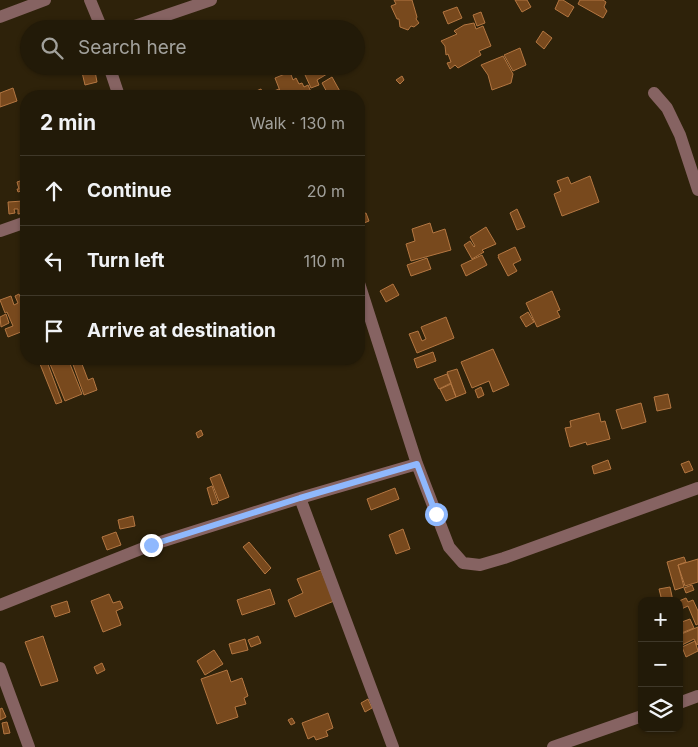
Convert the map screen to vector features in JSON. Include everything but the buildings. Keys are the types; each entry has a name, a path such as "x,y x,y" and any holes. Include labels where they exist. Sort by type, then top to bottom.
{"street":[{"path":"0,16 44,0"},
{"path":"90,0 98,20"},
{"path":"152,20 211,0"},
{"path":"113,75 117,90"},
{"path":"654,93 668,108 680,135 698,190"},
{"path":"0,231 20,224"},
{"path":"365,302 417,464 450,547 463,563 480,565 698,488"},
{"path":"0,605 151,545 300,498 417,464"},
{"path":"300,498 393,747"},
{"path":"0,668 29,747"},
{"path":"683,702 698,696"},
{"path":"553,747 638,717"}],"route":[{"path":"151,545 300,498 417,464 436,514"}]}
